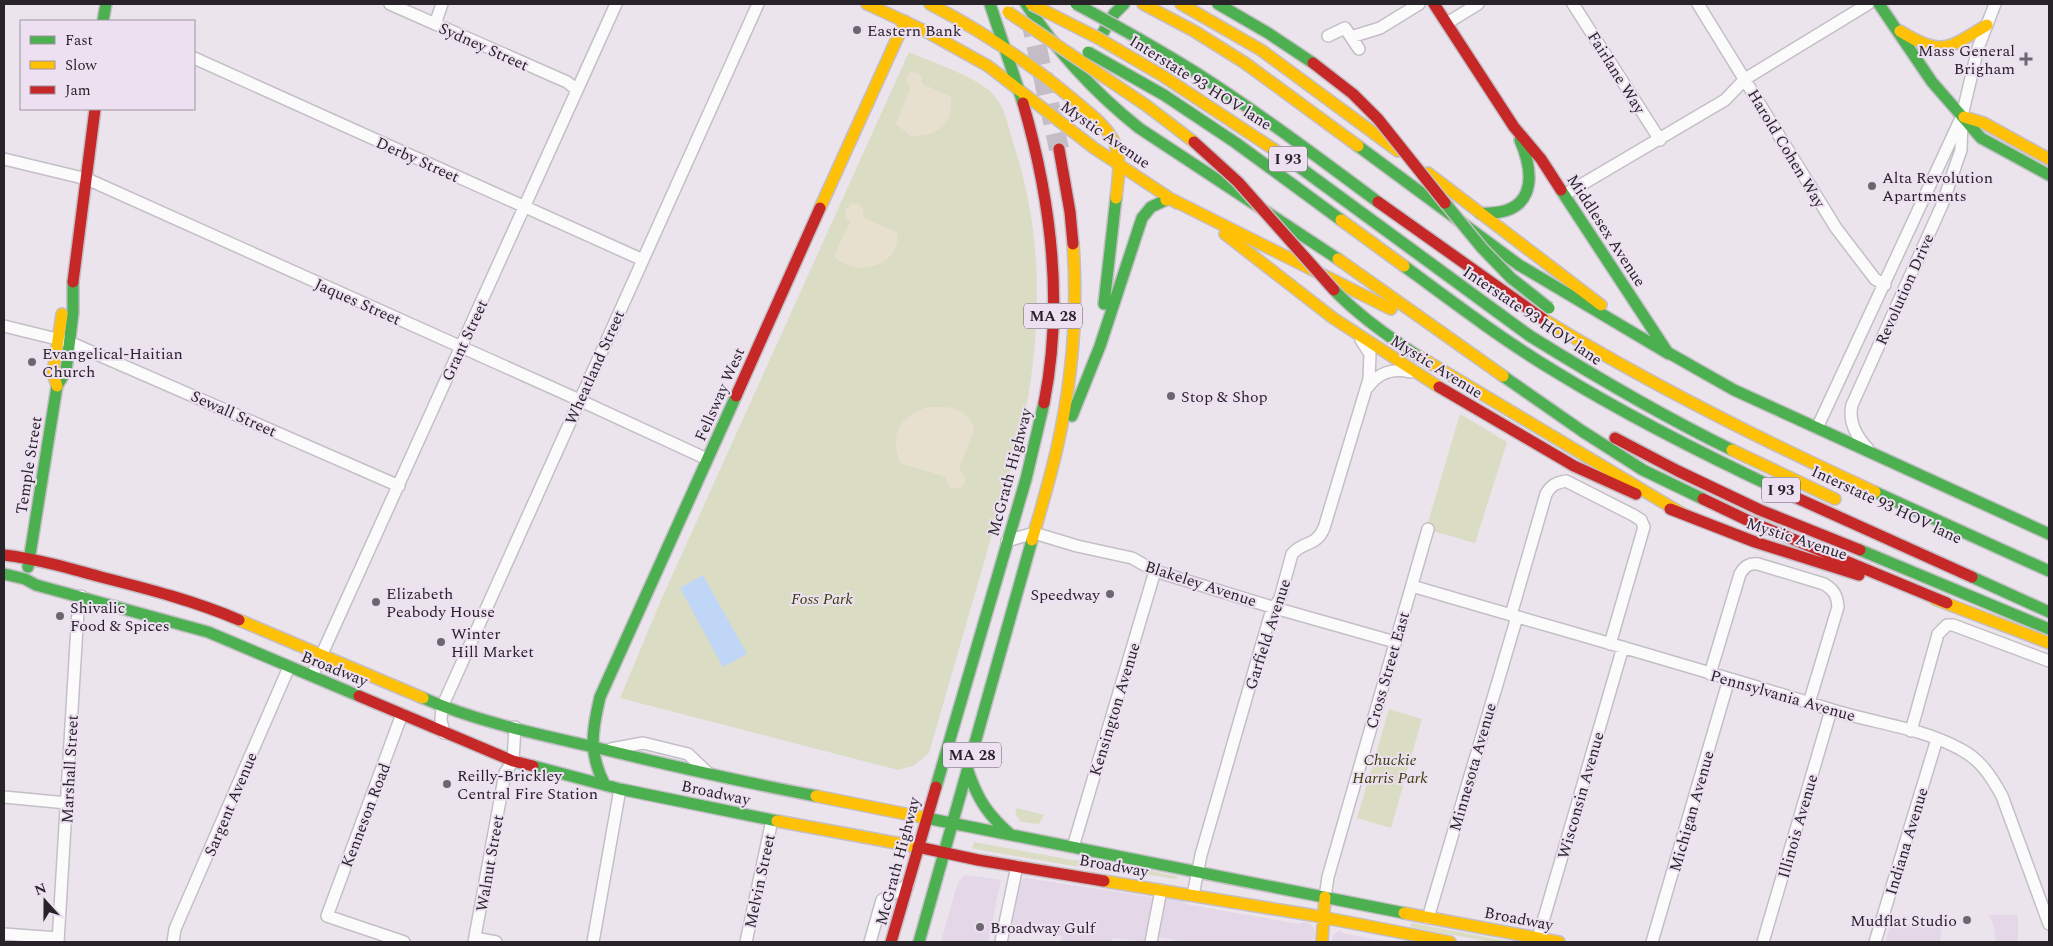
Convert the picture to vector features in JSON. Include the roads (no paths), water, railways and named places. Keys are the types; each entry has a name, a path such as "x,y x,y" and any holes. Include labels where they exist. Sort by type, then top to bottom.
{"main road":[{"path":"106,4 106,20"},
{"name":"Mystic Avenue","path":"867,4 981,62 1094,148 1241,244 1309,300 1357,335 1414,372 1574,466 1607,482 1682,513 1782,551 1947,603 2049,643"},
{"path":"930,4 1005,48 1048,78 1103,126 1115,145 1120,165 1100,346"},
{"name":"McGrath Highway","path":"892,942 926,818 1007,541 1040,421 1048,378 1053,322 1053,262 1048,212 1040,160 1020,90 991,4"},
{"name":"I 93","path":"991,4 1088,52 1201,119 1272,168 1446,297 1522,350 1600,398 1707,455 2049,612"},
{"path":"1026,4 1052,42 1095,90 1117,111 1162,144 1306,237 1616,453 1672,486 1749,522 1947,603"},
{"name":"Interstate 93 HOV lane","path":"1031,4 1134,58 1237,123 1530,336 1601,380 1713,442 1846,504"},
{"name":"I 93","path":"1076,4 1170,56 1245,104 1475,273 1542,319 1614,362 1692,405 1753,435 2049,571"},
{"path":"1095,90 1089,69 1093,53 1102,32 1124,4"},
{"path":"1143,4 1194,31 1229,53 1538,278 1734,390 2049,534"},
{"path":"1181,4 1232,32 1274,60 1669,354"},
{"path":"1218,4 1314,63"},
{"path":"1239,4 1352,94 1378,119 1482,248 1511,278 1614,362"},
{"name":"Middlesex Avenue","path":"1434,4 1514,126 1541,160 1669,354"},
{"path":"1879,4 1932,82 1981,138 2049,175"},
{"path":"1008,12 1147,106 1193,141 1238,182 1317,273 1347,304 1378,329 1415,354 1682,513"},
{"name":"Fellsway West","path":"605,785 595,767 591,746 591,736 600,697 905,22"},
{"path":"1894,27 1925,46 1945,48 1986,25"},
{"name":"Temple Street","path":"26,579 57,386 53,373 64,340 62,312 72,289 87,179 94,110"},
{"path":"1962,116 1984,123 2049,159"},
{"name":"Middlesex Avenue","path":"1480,213 1497,214 1507,211 1516,206 1525,196 1529,187 1528,163 1514,126"},
{"name":"MA 28","path":"919,942 1034,533 1056,449 1070,375 1075,289 1071,218 1059,149"},
{"path":"1056,449 1076,409 1100,346 1143,216 1150,206 1171,199 1453,341"},
{"path":"1522,389 1735,499 2049,628"},
{"name":"Broadway","path":"4,555 30,558 173,597 240,619 442,707 514,727 789,792 953,822 1537,940 1559,942"},
{"name":"Broadway","path":"4,574 26,579 36,585 208,632 513,761 605,785 772,820 945,853 1324,918 1450,942"},
{"path":"80,596 102,590 144,599 158,600 173,597"},
{"path":"362,697 371,676"},
{"path":"968,771 975,794 984,810 1011,835"},
{"path":"1322,942 1325,897"}],"street":[{"name":"Sydney Street","path":"390,4 566,82 577,90"},
{"path":"435,24 442,4"},
{"name":"Grant Street","path":"312,676 616,4"},
{"name":"Wheatland Street","path":"444,733 441,720 442,707 758,4"},
{"path":"1351,37 1380,28 1418,4"},
{"path":"1447,24 1478,4"},
{"name":"Fairlane Way","path":"1574,4 1660,140"},
{"name":"Harold Cohen Way","path":"1698,4 1836,228 1875,279 1885,285"},
{"path":"1564,195 1725,100 1745,79 1868,4"},
{"name":"Revolution Drive","path":"1817,428 1962,116 1978,48 1996,4"},
{"path":"1328,36 1345,28 1359,50"},
{"name":"Derby Street","path":"195,58 643,260"},
{"name":"Revolution Drive","path":"1873,454 1854,428 1851,420 1852,404 1949,186 1961,150 1962,116"},
{"name":"Jaques Street","path":"4,159 87,179 707,459"},
{"name":"Sewall Street","path":"4,326 64,340 399,486"},
{"name":"Garfield Avenue","path":"1193,895 1198,871 1270,616 1280,598 1292,554 1296,550 1314,542 1320,537 1324,528 1365,391 1370,371 1370,354 1357,335"},
{"name":"Garfield Avenue","path":"1365,391 1373,380 1390,371 1414,372"},
{"name":"Minnesota Avenue","path":"1428,918 1514,616 1546,494 1550,486 1557,482 1566,482 1633,515 1641,520 1644,527 1610,644"},
{"name":"Cross Street East","path":"1325,897 1328,877 1428,529"},
{"path":"1007,541 1034,533"},
{"name":"Blakeley Avenue","path":"1034,533 1077,546 1132,558 1155,570 1275,608 1395,642"},
{"path":"1710,674 1740,574 1744,567 1751,563 1758,564 1824,584 1833,590 1838,597 1838,607 1809,703"},
{"name":"Kensington Avenue","path":"1073,847 1155,570"},
{"name":"Pennsylvania Avenue","path":"1412,586 1831,710 1911,731 1960,748 1977,760 1991,776 2002,796 2049,924"},
{"name":"Marshall Street","path":"58,940 80,596"},
{"path":"1911,731 1938,634 1947,625 1953,625 2049,661"},
{"name":"Wisconsin Avenue","path":"1537,940 1623,647"},
{"name":"Sargent Avenue","path":"173,942 175,929 289,667"},
{"name":"Michigan Avenue","path":"1652,942 1729,679"},
{"name":"Illinois Avenue","path":"1763,942 1831,710"},
{"name":"Kenneson Road","path":"402,714 327,916 404,942"},
{"name":"Walnut Street","path":"475,940 505,773 513,761 514,727"},
{"name":"Indiana Avenue","path":"1875,942 1937,739"},
{"path":"593,942 620,788"},
{"path":"4,797 67,803"},
{"name":"Melvin Street","path":"746,942 772,820"},
{"path":"1001,942 1016,866"},
{"path":"870,942 882,900 908,884"},
{"path":"1151,942 1161,890"},
{"path":"4,934 58,940"},
{"path":"475,940 496,942"}],"water":[{"path":"703,575 747,654 723,667 680,588"}],"tunnel":[{"path":"1030,16 1059,149"}],"place":[{"name":"Eastern Bank","path":"857,30"},
{"name":"Mass General Brigham","path":"2026,59"},
{"name":"Alta Revolution Apartments","path":"1872,186"},
{"name":"Evangelical-Haitian Church","path":"32,362"},
{"name":"Stop & Shop","path":"1171,396"},
{"name":"Speedway","path":"1110,594"},
{"name":"Elizabeth Peabody House","path":"376,602"},
{"name":"Shivalic Food & Spices","path":"60,616"},
{"name":"Winter Hill Market","path":"441,642"},
{"name":"Reilly-Brickley Central Fire Station","path":"447,784"},
{"name":"Mudflat Studio","path":"1967,920"},
{"name":"Broadway Gulf","path":"980,927"}],"park label":[{"name":"Foss Park","path":"822,598"},
{"name":"Chuckie Harris Park","path":"1390,768"}]}
